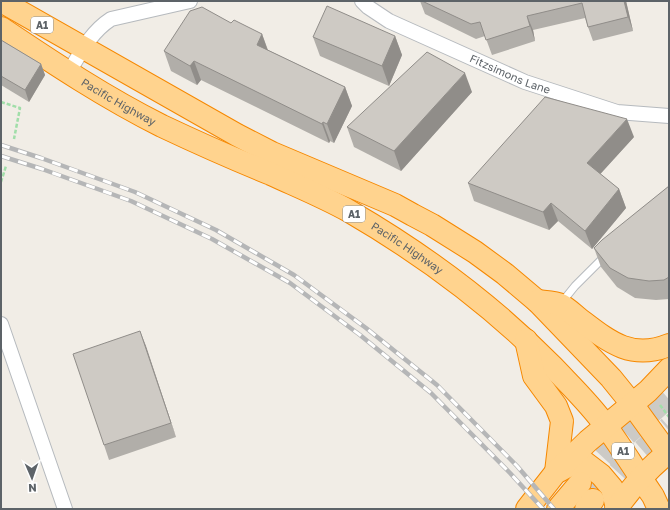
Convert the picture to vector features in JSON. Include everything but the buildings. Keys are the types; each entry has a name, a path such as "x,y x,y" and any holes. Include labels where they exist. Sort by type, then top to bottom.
{"highway":[{"name":"A1","path":"1,1 237,135 272,152 395,205 432,225 505,274 537,301 611,378 669,453"},
{"name":"Pacific Highway","path":"2,30 121,104 160,125 325,198 410,248 452,278 526,340 574,388 605,425 653,496 659,509"},
{"path":"537,301 560,304 602,336 624,348 641,351 669,345"},
{"path":"526,340 534,376 556,406 562,422 556,472"},
{"path":"527,509 556,472 605,425 648,391 669,369"},
{"path":"617,509 640,477 669,453"},
{"path":"556,472 575,462 584,462 601,475 612,488 617,509"},
{"path":"558,509 580,483"}],"street":[{"path":"70,72 90,38 101,25 111,19 190,1"},
{"name":"Fitzsimons Lane","path":"362,1 368,7 389,21 525,82 617,112 669,116"},
{"path":"1,324 65,509"}],"lane":[{"path":"560,304 575,286 608,253"}],"path":[{"path":"1,102 20,108 14,139"},
{"path":"1,182 6,166"},
{"path":"660,405 669,417"}],"tunnel":[{"path":"581,482 617,443 669,397"},
{"path":"596,497 620,470 669,427"}],"railway":[{"path":"1,145 135,192 216,230 294,275 366,328 437,385 517,466 554,509"},
{"path":"1,156 131,201 212,239 290,283 360,335 431,393 510,473 543,509"}]}
